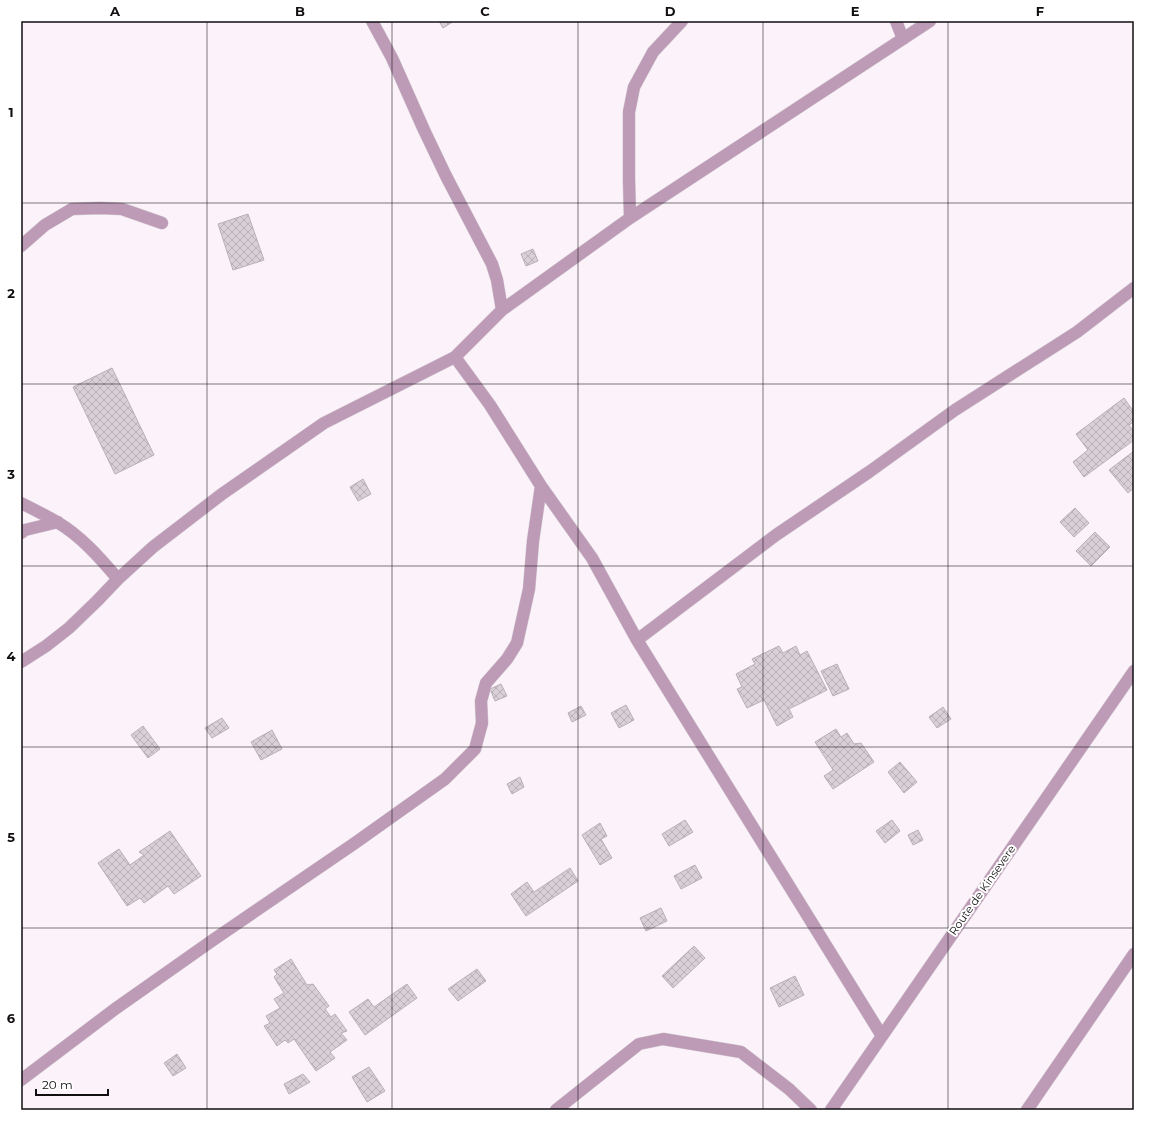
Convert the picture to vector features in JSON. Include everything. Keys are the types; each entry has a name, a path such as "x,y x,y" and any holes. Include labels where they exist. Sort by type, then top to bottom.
{"street":[{"path":"372,21 392,58 446,176 492,264 497,280 502,310"},
{"path":"630,218 629,112 634,87 653,52 682,21"},
{"path":"896,21 903,39"},
{"path":"21,662 46,646 69,628 118,579 153,547 222,494 324,423 455,357 502,310 630,218 930,21"},
{"path":"21,246 45,226 72,209 122,209 162,223"},
{"path":"637,640 776,535 869,472 955,410 1077,332 1134,288"},
{"path":"455,357 490,405 541,486 592,558 637,640 882,1036"},
{"path":"21,1080 135,995 445,779 475,749 482,723 481,701 486,683 517,643 529,589 541,486"},
{"path":"21,503 58,522 74,534 93,551 118,579"},
{"path":"21,533 25,530 58,522"},
{"name":"Route de Kinsevere","path":"831,1110 1134,671"},
{"path":"1027,1110 1134,954"},
{"path":"556,1110 639,1044 663,1039 741,1052 789,1089 811,1110"}],"building":[{"path":"439,21 454,21 443,28"},
{"path":"248,214 264,260 233,270 218,224"},
{"path":"533,249 538,261 526,266 521,254"},
{"path":"112,368 154,455 115,474 73,387"},
{"path":"1124,398 1134,412 1134,422 1129,425 1134,432 1134,440 1084,477 1073,462 1088,450 1076,434"},
{"path":"1134,451 1134,488 1128,493 1109,470"},
{"path":"363,479 371,494 358,501 350,487"},
{"path":"1075,508 1089,523 1074,537 1060,522"},
{"path":"1095,532 1110,547 1091,566 1076,551"},
{"path":"779,646 783,653 796,646 800,655 807,651 827,690 789,709 793,717 777,726 764,700 747,708 737,689 742,687 736,674 755,664 752,659"},
{"path":"837,664 849,689 833,696 821,671"},
{"path":"501,684 507,696 495,701 490,689"},
{"path":"626,705 634,720 619,728 611,713"},
{"path":"581,706 586,715 572,722 568,713"},
{"path":"943,707 951,719 937,728 929,717"},
{"path":"222,718 229,728 212,738 205,728"},
{"path":"143,726 160,749 148,758 131,735"},
{"path":"836,729 841,737 847,733 854,744 861,743 874,762 833,789 824,776 833,770 815,742"},
{"path":"272,730 282,749 261,760 251,742"},
{"path":"900,762 917,782 904,793 888,772"},
{"path":"520,777 524,787 512,794 507,784"},
{"path":"685,820 693,832 669,846 662,834"},
{"path":"892,820 900,831 885,843 876,831"},
{"path":"600,823 607,836 601,839 612,858 600,865 582,835"},
{"path":"918,830 923,840 913,845 908,835"},
{"path":"170,831 201,876 174,894 168,886 144,903 140,898 127,906 98,863 119,849 130,865 144,855 139,852"},
{"path":"695,865 702,878 681,889 674,876"},
{"path":"570,868 578,881 526,916 511,894 527,882 534,892"},
{"path":"661,908 667,921 646,931 640,918"},
{"path":"694,946 705,958 673,988 662,976"},
{"path":"291,959 307,985 313,984 329,1006 325,1009 331,1017 335,1014 347,1031 341,1033 347,1040 330,1052 335,1058 316,1071 294,1039 288,1043 285,1040 277,1046 264,1026 270,1023 266,1016 280,1008 274,999 284,993 274,977 277,974 274,970"},
{"path":"477,969 486,981 458,1001 448,989"},
{"path":"795,976 804,995 779,1007 770,988"},
{"path":"407,984 417,998 365,1035 349,1012 368,999 374,1007"},
{"path":"177,1054 186,1068 173,1076 164,1063"},
{"path":"369,1067 385,1091 367,1102 352,1077"},
{"path":"303,1074 310,1082 289,1094 284,1084"}]}
